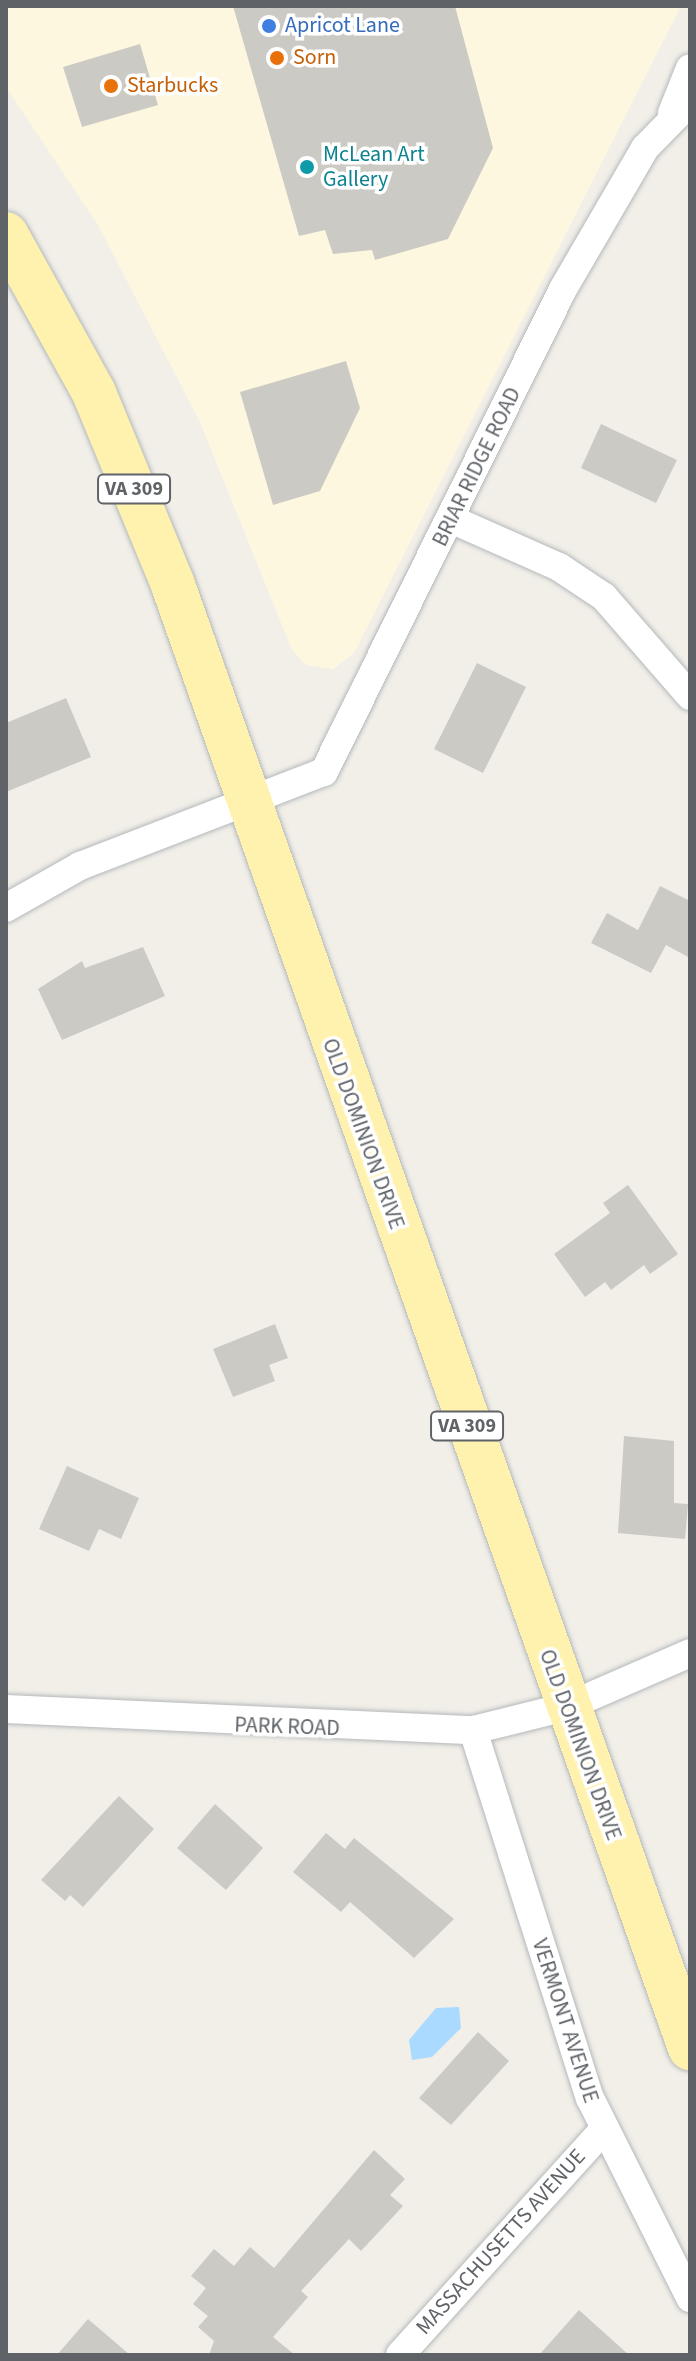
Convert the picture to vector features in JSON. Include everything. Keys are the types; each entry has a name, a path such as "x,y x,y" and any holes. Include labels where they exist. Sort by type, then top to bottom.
{"main road":[{"name":"OLD DOMINION DRIVE","path":"6,234 100,407 190,633 246,803 690,2048"}],"street":[{"name":"BRIAR RIDGE ROAD","path":"6,908 80,866 324,772 453,520 563,289 681,107 690,68"},
{"path":"453,520 559,567 604,597 690,696"},
{"name":"PARK ROAD","path":"6,1709 473,1730 566,1707 690,1653"},
{"name":"VERMONT AVENUE","path":"473,1730 603,2130 690,2298"},
{"name":"MASSACHUSETTS AVENUE","path":"400,2355 603,2130"}],"shaded area":[{"path":"6,6 681,6 354,653 333,669 306,665 292,650 200,422 98,225 6,87"}],"water":[{"path":"459,2007 461,2028 432,2057 412,2060 409,2040 436,2008"}],"building":[{"path":"233,6 455,6 493,148 448,239 375,260 372,250 333,254 325,230 299,236"},
{"name":"Starbucks","path":"140,44 158,105 82,127 63,67"},
{"path":"346,361 360,408 320,491 273,505 240,392"},
{"path":"601,424 677,460 656,503 581,468"},
{"path":"477,663 526,687 483,773 434,749"},
{"path":"66,698 91,757 6,792 6,723"},
{"path":"660,886 690,901 690,958 666,945 651,973 591,943 607,913 638,930"},
{"path":"143,947 165,996 62,1040 38,989 82,961 85,968"},
{"path":"628,1185 678,1254 650,1274 644,1265 611,1290 605,1282 585,1297 554,1254 610,1213 603,1203"},
{"path":"275,1324 288,1358 269,1365 275,1381 233,1397 213,1349"},
{"path":"624,1436 674,1441 674,1503 688,1504 685,1539 618,1533"},
{"path":"67,1466 139,1498 121,1539 99,1529 89,1551 39,1529"},
{"path":"119,1796 154,1829 83,1907 70,1895 65,1901 41,1880"},
{"path":"215,1804 263,1848 226,1890 177,1848"},
{"path":"326,1833 345,1849 354,1838 454,1919 414,1958 350,1902 341,1912 293,1872"},
{"path":"478,2032 509,2061 451,2125 419,2098"},
{"path":"374,2150 405,2179 390,2195 403,2206 361,2251 349,2239 301,2291 308,2297 273,2337 295,2355 209,2355 214,2341 198,2327 208,2316 193,2304 206,2288 191,2276 214,2249 234,2266 250,2247 274,2268"},
{"path":"579,2310 629,2355 539,2355"},
{"path":"88,2319 130,2355 57,2355"}],"place":[{"name":"Apricot Lane","path":"269,26"},
{"name":"Sorn","path":"277,58"},
{"name":"Starbucks","path":"111,86"},
{"name":"McLean Art Gallery","path":"307,167"}]}
